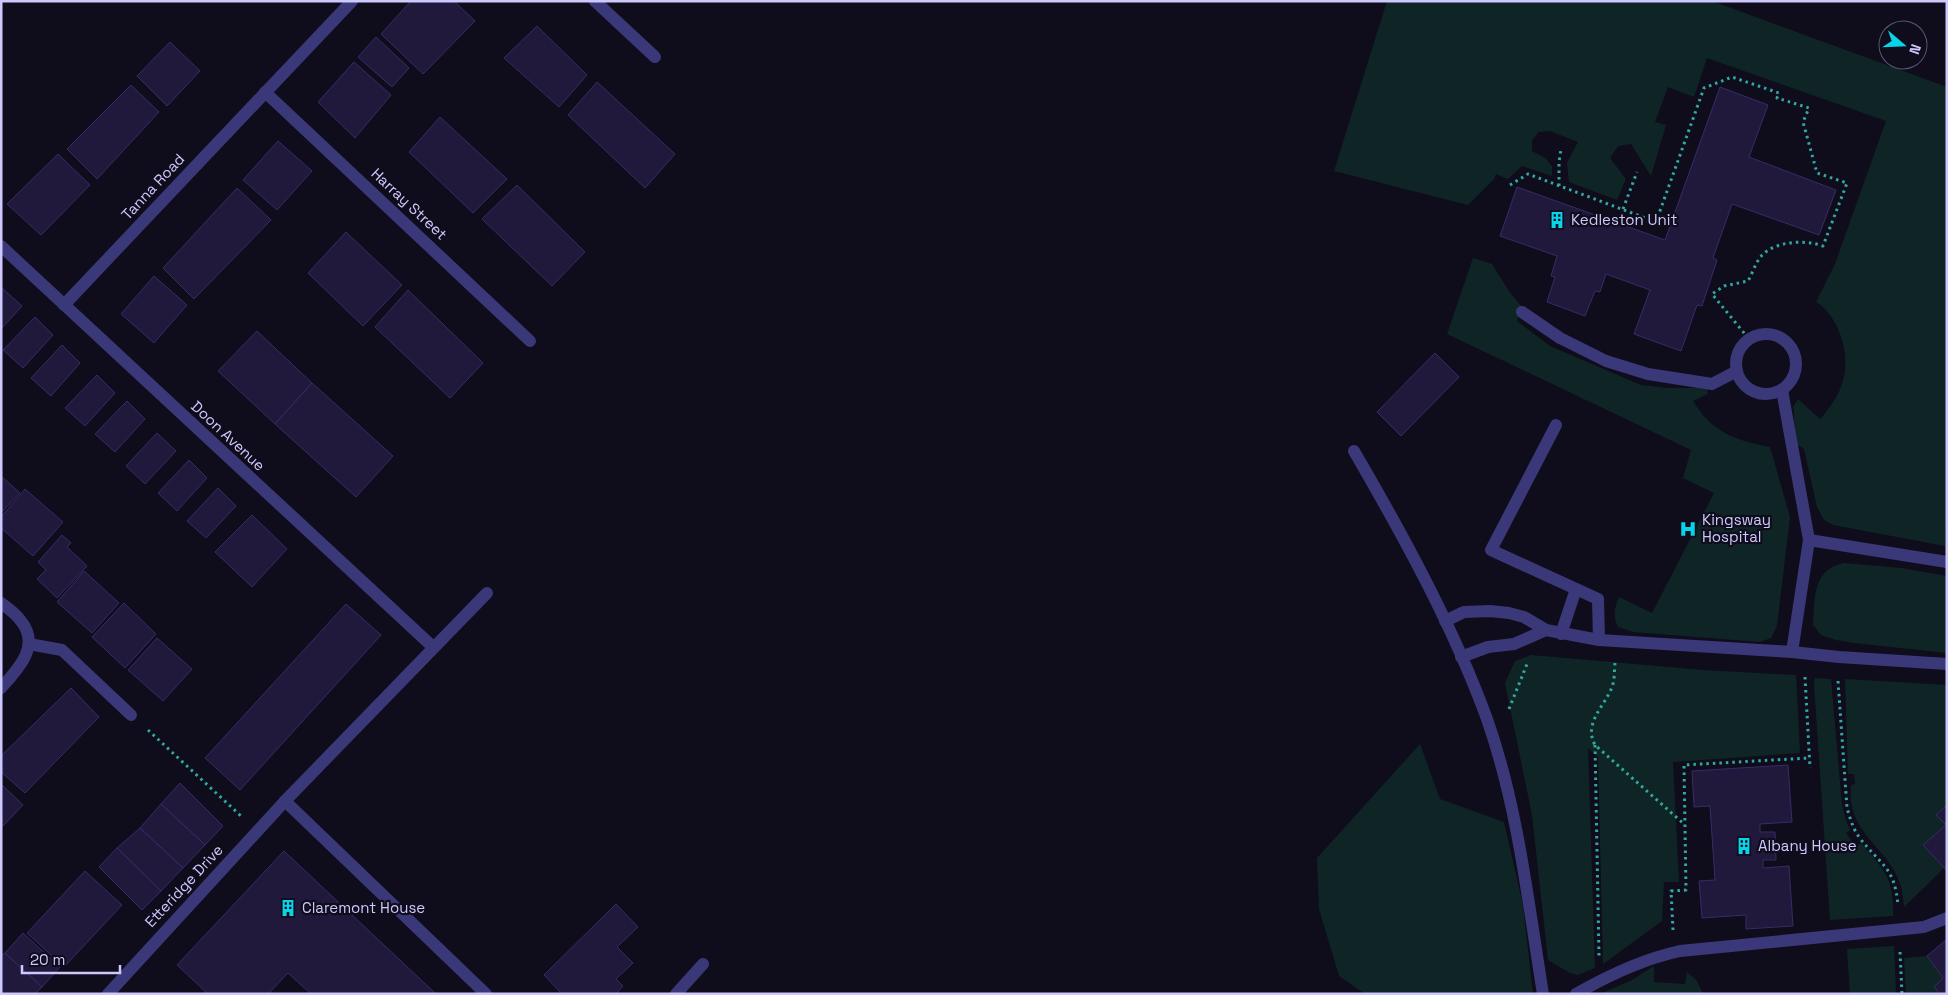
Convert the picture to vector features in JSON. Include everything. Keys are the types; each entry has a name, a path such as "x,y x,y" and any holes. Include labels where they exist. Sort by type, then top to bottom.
{"street":[{"name":"Tanna Road","path":"64,305 352,1"},
{"path":"595,1 655,57"},
{"name":"Harray Street","path":"265,92 530,341"},
{"name":"Doon Avenue","path":"1,246 433,648"},
{"path":"1522,312 1575,346 1606,360 1648,374 1712,384 1737,371"},
{"path":"1763,334 1773,335 1782,339 1790,345 1795,354 1796,365 1794,375 1782,390 1773,394 1754,392 1746,387 1740,380 1737,371 1738,351 1749,340 1763,334"},
{"path":"1782,390 1808,540 1798,653"},
{"path":"1556,426 1491,550 1598,599 1599,640"},
{"path":"1354,451 1424,577 1487,720 1513,810 1543,994"},
{"path":"1808,540 1947,562"},
{"path":"1561,634 1576,589"},
{"name":"Etteridge Drive","path":"108,994 285,801 487,593"},
{"path":"1,603 21,621 28,633 29,644 26,658 2,686"},
{"path":"1445,621 1464,612 1490,611 1524,617 1546,630 1561,634 1599,640 1947,664"},
{"path":"1460,657 1488,647 1514,644 1546,630"},
{"path":"29,644 62,650 131,714"},
{"path":"285,801 486,994"},
{"path":"1576,994 1600,980 1658,956 1674,952 1924,927 1947,918"},
{"path":"676,994 703,964"}],"path":[{"path":"1510,185 1528,174 1656,222 1704,88 1732,77 1779,93 1777,98 1809,108 1802,122 1817,173 1847,182 1823,246 1804,243 1772,248 1760,258 1748,281 1724,286 1712,294 1749,340"},
{"path":"1559,186 1561,149"},
{"path":"1623,209 1637,172"},
{"path":"1494,745 1532,651 1546,630"},
{"path":"1616,640 1612,687 1594,719 1592,739 1595,745 1684,824"},
{"path":"1798,653 1810,768"},
{"path":"1839,658 1838,677 1848,808 1858,836 1886,866 1892,876 1897,892 1902,994"},
{"path":"131,714 257,831"},
{"path":"1595,745 1600,980"},
{"path":"1674,952 1671,891 1686,890 1684,765 1809,758"}],"green space":[{"path":"1387,1 1712,1 1878,62 1878,70 1901,70 1947,87 1947,472 1945,546 1833,525 1824,520 1817,507 1804,449 1794,442 1793,407 1798,399 1820,419 1829,409 1844,378 1845,352 1840,332 1830,315 1816,302 1835,264 1886,121 1707,58 1694,97 1668,87 1655,122 1666,125 1651,176 1631,144 1618,146 1610,158 1626,179 1617,200 1569,182 1567,163 1578,142 1550,131 1538,132 1532,141 1532,151 1545,158 1552,166 1552,176 1522,166 1508,179 1496,174 1494,179 1468,205 1334,171"},
{"path":"1473,258 1492,264 1509,291 1522,307 1517,321 1550,346 1641,385 1668,388 1707,388 1708,394 1693,401 1708,420 1735,438 1770,447 1790,517 1777,626 1771,638 1760,642 1633,632 1618,627 1615,612 1619,597 1652,613 1714,493 1683,478 1691,450 1447,334"},
{"path":"1844,563 1901,568 1947,576 1947,653 1854,643 1821,635 1813,625 1817,586 1826,572 1834,566"},
{"path":"1531,655 1703,670 1796,675 1800,753 1673,762 1679,882 1664,882 1662,921 1603,964 1598,757 1588,748 1595,968 1578,975 1570,973 1548,960 1532,815 1505,683 1515,661"},
{"path":"1815,678 1831,679 1842,805 1850,830 1846,833 1856,847 1861,843 1882,868 1892,892 1893,916 1830,920"},
{"path":"1845,679 1947,685 1947,805 1936,815 1946,825 1923,845 1944,868 1904,907 1901,887 1894,871 1887,859 1861,828 1851,802 1851,785 1855,784 1854,774 1848,774"},
{"path":"1420,744 1440,799 1504,822 1523,905 1533,994 1365,994 1339,976 1319,909 1317,858"},
{"path":"1894,946 1896,994 1850,994 1847,949"},
{"path":"1927,956 1943,978 1934,987 1940,994 1906,994 1904,958"},
{"path":"1654,966 1654,982 1685,984 1687,972 1697,981 1703,994 1600,994 1632,980"}],"building":[{"path":"411,1 454,1 475,21 423,74 381,34"},
{"path":"537,26 587,75 559,107 504,58"},
{"path":"376,37 409,68 392,87 358,57"},
{"path":"170,42 200,71 167,106 137,76"},
{"path":"354,62 391,95 355,138 318,102"},
{"path":"597,82 675,154 645,188 568,115"},
{"path":"131,85 159,112 97,179 67,149"},
{"name":"Kedleston Unit","path":"1720,87 1768,105 1749,157 1836,190 1819,235 1732,204 1713,258 1717,260 1702,306 1697,305 1681,351 1634,334 1650,290 1606,274 1600,292 1595,291 1585,316 1547,302 1555,277 1551,276 1557,256 1500,236 1517,187 1665,240"},
{"path":"440,117 507,179 473,213 409,152"},
{"path":"278,141 312,171 277,210 243,180"},
{"path":"58,154 90,185 41,235 7,204"},
{"path":"517,185 585,252 552,286 482,219"},
{"path":"237,188 271,220 194,299 163,268"},
{"path":"346,232 402,285 363,326 308,273"},
{"path":"154,276 187,305 154,343 121,314"},
{"path":"1,289 22,306 1,329"},
{"path":"408,290 483,363 450,398 375,327"},
{"path":"35,317 53,335 23,368 3,350"},
{"path":"257,331 312,383 275,424 218,371"},
{"path":"62,345 80,363 51,396 31,378"},
{"path":"1435,353 1459,377 1401,436 1377,412"},
{"path":"97,375 115,393 85,426 65,408"},
{"path":"312,383 393,456 356,497 275,424"},
{"path":"127,401 145,419 115,452 95,434"},
{"path":"157,433 176,451 145,484 126,466"},
{"path":"189,460 207,478 177,511 158,493"},
{"path":"1,476 20,493 1,513"},
{"path":"218,488 236,506 206,538 187,521"},
{"path":"25,489 63,522 33,556 1,528 1,517"},
{"path":"252,515 287,549 252,587 215,552"},
{"path":"62,535 71,543 67,547 87,566 57,598 37,579 46,570 38,562"},
{"path":"84,571 119,603 92,633 57,602"},
{"path":"124,603 156,634 125,668 92,637"},
{"path":"346,604 381,635 240,790 205,758"},
{"path":"157,638 192,669 163,701 128,670"},
{"path":"71,688 99,717 25,793 1,772 1,756"},
{"name":"Albany House","path":"1788,765 1792,822 1760,824 1760,832 1775,832 1776,860 1763,860 1763,868 1789,866 1793,926 1746,929 1746,915 1702,918 1699,881 1715,880 1710,806 1694,807 1692,771"},
{"path":"180,783 223,826 205,845 161,804"},
{"path":"1,784 23,805 1,828"},
{"path":"161,804 205,845 183,868 140,828"},
{"path":"1947,805 1947,871 1923,845 1946,825 1936,815"},
{"path":"140,828 183,868 161,891 117,848"},
{"path":"117,848 161,891 142,910 99,867"},
{"name":"Claremont House","path":"284,851 436,994 311,994 288,973 268,994 208,994 177,965"},
{"path":"85,871 122,905 64,967 27,933"},
{"path":"616,904 638,927 617,947 633,963 616,979 623,986 616,994 562,994 544,975"},
{"path":"23,933 60,967 42,987 5,953"},
{"path":"1947,939 1947,994 1940,994 1934,987 1943,978 1927,956"},
{"path":"5,953 42,987 35,994 3,994 1,992 1,956"}],"place":[{"name":"Kedleston Unit","path":"1557,220"},
{"name":"Kingsway Hospital","path":"1688,529"},
{"name":"Albany House","path":"1744,846"},
{"name":"Claremont House","path":"288,908"}]}
